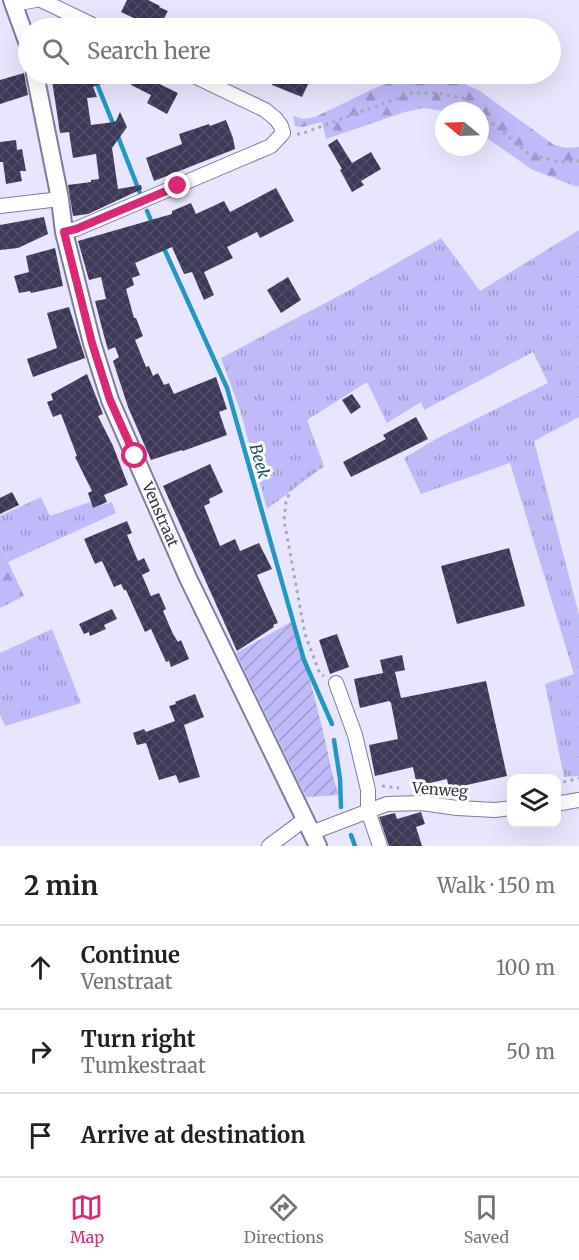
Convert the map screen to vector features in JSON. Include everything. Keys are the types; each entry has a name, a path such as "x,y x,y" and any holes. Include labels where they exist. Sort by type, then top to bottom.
{"street":[{"path":"19,18 13,2 36,0"},
{"path":"41,0 78,18"},
{"name":"Venstraat","path":"37,84 60,199 64,232 92,343 110,400 188,578 311,833"},
{"path":"64,232 86,225 271,146 283,134 276,119 265,110 211,84"},
{"path":"0,206 60,199"},
{"path":"336,683 355,735 368,790 368,811 380,846"},
{"path":"561,803 579,800"},
{"name":"Venweg","path":"270,846 387,804 422,803 476,809 507,809"}],"path":[{"path":"283,134 302,134 412,93 437,93 463,98 468,102"},
{"path":"489,120 529,154 560,162 579,161"},
{"path":"322,466 292,486 286,502 284,520 305,634 320,674 336,683"},
{"path":"561,783 579,778"}],"green space":[{"path":"386,84 465,84 480,91 554,145 566,148 579,147 579,185 577,187 531,169 489,139 489,102 435,102 435,110 423,108 405,112 326,139 322,122 302,127 295,126 293,116 304,119 315,117"},
{"path":"579,230 579,417 534,441 579,615 579,776 564,777 545,684 574,674 510,463 421,494 404,458 436,439 548,383 533,352 424,410 421,402 387,423 367,382 307,420 324,466 267,509 240,410 221,358 346,292 441,238 480,291"},
{"path":"41,497 50,516 90,502 93,508 112,502 116,513 8,562 0,545 0,516"},
{"path":"0,545 24,596 0,608"},
{"path":"293,621 339,795 306,797 236,653"},
{"path":"52,629 81,703 5,726 0,715 0,653"}],"building":[{"path":"127,0 148,0 168,11 164,18 134,18 121,12"},
{"path":"18,75 18,84 26,84 28,95 0,104 0,80"},
{"path":"53,84 101,84 93,87 97,97 87,98 91,125 114,122 120,112 127,127 112,148 118,189 141,185 142,189 88,214 73,216 68,185 99,179 96,154 73,158 69,132 60,133"},
{"path":"159,84 178,93 167,114 147,103 151,95 131,85"},
{"path":"272,84 308,84 302,97"},
{"path":"226,120 235,149 154,181 146,158 182,144 179,134"},
{"path":"337,139 352,163 371,152 381,169 361,181 364,185 352,192 328,145"},
{"path":"16,140 17,150 22,149 26,171 20,171 22,181 6,184 3,162 0,162 0,142"},
{"path":"276,188 294,221 260,238 257,232 227,247 233,258 204,272 214,295 204,300 192,272 184,274 172,247 135,263 140,275 132,278 134,285 126,289 134,318 143,336 135,340 146,367 149,366 153,376 158,373 164,385 169,383 174,394 216,377 227,409 219,412 227,435 151,460 128,407 113,361 119,357 115,347 108,350 103,332 95,301 106,299 101,277 89,280 78,241 172,214 172,211 191,203 196,214 224,201 230,212"},
{"path":"44,217 48,234 18,248 0,250 0,225"},
{"path":"55,248 63,286 31,293 30,291 19,293 14,276 29,272 26,256"},
{"path":"288,277 301,300 281,313 267,290"},
{"path":"69,307 85,358 33,377 27,359 57,348 47,313"},
{"path":"87,374 103,414 98,416 128,485 104,495 107,502 93,508 88,493 92,491 75,457 77,456 61,414 53,417 47,402 53,400 51,394"},
{"path":"352,394 361,407 351,414 342,400"},
{"path":"416,417 428,439 351,477 343,462 386,439 383,435"},
{"path":"210,464 223,492 209,499 210,503 204,506 220,546 235,539 240,551 259,543 272,569 257,575 278,623 237,651 163,486"},
{"path":"12,492 19,505 0,514 0,498"},
{"path":"127,521 132,533 127,535 138,561 144,558 150,571 142,575 151,596 159,593 166,609 163,611 173,634 178,642 181,640 189,659 171,667 169,661 166,662 151,629 145,632 126,590 121,584 114,587 102,561 95,564 84,539"},
{"path":"509,548 525,606 457,624 441,566"},
{"path":"112,609 117,619 104,625 106,629 90,636 89,632 84,634 79,624"},
{"path":"337,634 349,667 330,674 319,640"},
{"path":"402,655 405,670 395,672 401,698 486,681 507,776 449,789 447,779 417,786 413,767 375,776 369,745 398,739 391,703 389,701 360,708 354,679 383,673 380,660"},
{"path":"195,694 204,717 184,725 200,777 179,783 176,775 159,780 146,743 137,745 133,733 144,729 146,732 175,721 169,706"},
{"path":"421,812 425,824 416,827 422,846 389,846 379,817 395,813 397,819"}],"waterway":[{"name":"Beek","path":"97,84 114,126"},
{"name":"Beek","path":"117,134 140,193"},
{"name":"Beek","path":"147,211 152,223"},
{"name":"Beek","path":"162,244 227,388 304,660 332,724"},
{"name":"Beek","path":"334,740 340,779 341,807"},
{"name":"Beek","path":"351,835 355,846"}],"route":[{"path":"135,456 110,400 92,343 64,232 178,186"}]}
